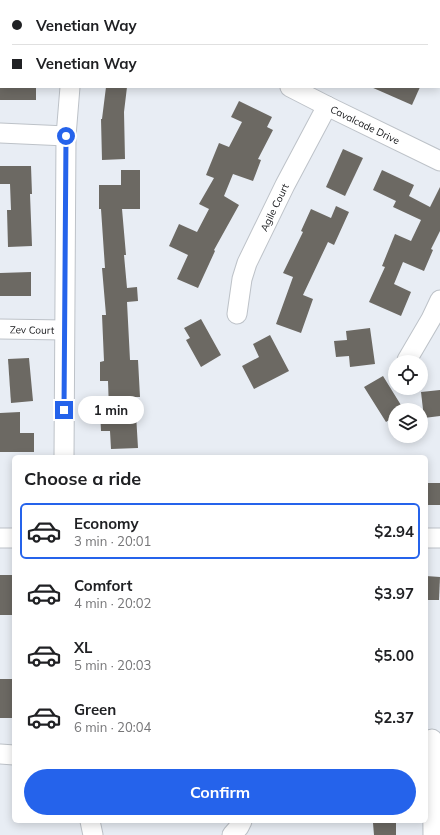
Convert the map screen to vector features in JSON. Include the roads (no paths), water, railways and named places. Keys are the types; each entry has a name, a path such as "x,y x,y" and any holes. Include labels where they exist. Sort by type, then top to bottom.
{"street":[{"path":"64,455 66,136 70,88"},
{"name":"Cavalcade Drive","path":"292,88 440,161"},
{"name":"Agile Court","path":"237,314 242,279 247,263 285,185 327,106"},
{"path":"0,133 66,136"},
{"path":"410,355 431,319 440,300"},
{"name":"Zev Court","path":"0,330 64,330"},
{"path":"0,538 12,538"},
{"path":"428,538 440,538"},
{"path":"432,739 432,835"},
{"path":"0,754 12,755"},
{"path":"90,823 93,835"},
{"path":"232,835 241,823"}]}
